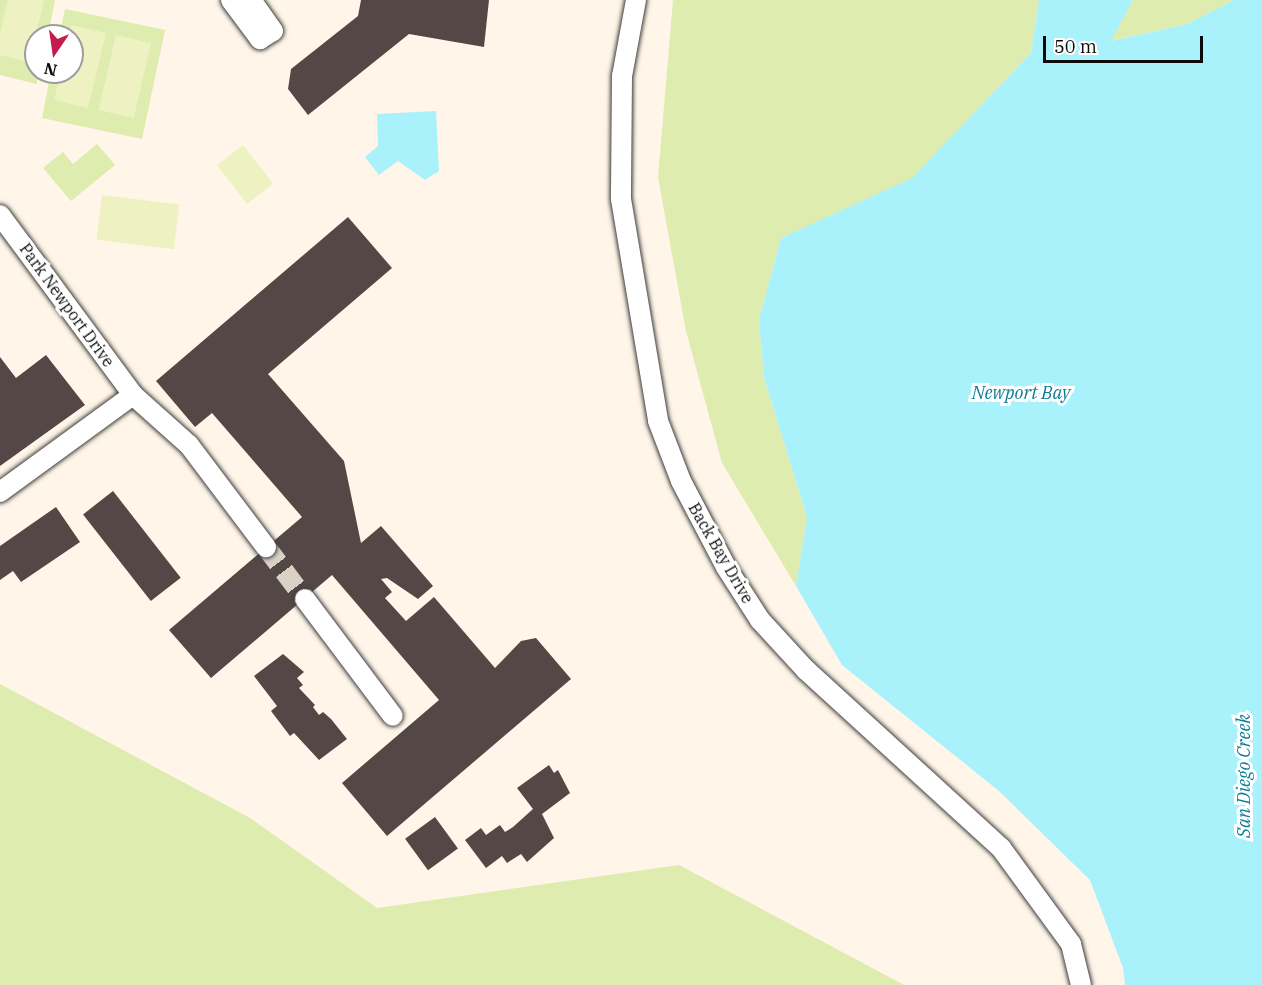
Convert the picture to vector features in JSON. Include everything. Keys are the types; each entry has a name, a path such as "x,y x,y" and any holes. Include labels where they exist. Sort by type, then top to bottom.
{"street":[{"path":"231,0 260,39 273,31 251,0"},
{"name":"Back Bay Drive","path":"636,0 622,76 621,199 658,421 681,481 726,567 760,620 806,670 1001,848 1071,944 1081,985"},
{"name":"Park Newport Drive","path":"0,215 133,395 189,445 266,547"},
{"path":"0,492 133,395"},
{"path":"305,599 393,716"}],"green space":[{"path":"0,0 55,0 50,24 24,24 24,81 0,75"},
{"path":"8,0 44,0 38,24 24,24 24,61 0,55 0,33"},
{"path":"673,0 1039,0 1031,53 912,179 781,238 759,320 764,378 807,517 796,586 722,463 686,331 658,177"},
{"path":"1133,0 1234,0 1187,24 1110,41"},
{"path":"65,9 165,30 142,139 42,118 49,84 84,84 84,24 62,24"},
{"path":"84,28 106,33 88,108 54,100 58,84 84,84"},
{"path":"116,35 151,43 134,118 99,110"},
{"path":"97,144 115,165 71,201 43,168 63,152 73,164"},
{"path":"243,145 273,184 247,204 217,165"},
{"path":"102,195 179,205 174,249 97,240"},
{"path":"0,684 250,818 377,908 679,865 904,985 0,985"}],"water":[{"name":"Newport Bay","path":"1039,0 1133,0 1111,41 1187,24 1234,0 1262,0 1262,985 1125,985 1123,968 1090,880 999,791 842,665 796,586 807,517 764,378 759,320 781,238 912,178 1031,53"},
{"path":"436,111 439,171 425,180 398,161 379,175 365,157 378,146 377,114"}],"building":[{"path":"361,0 489,0 484,47 409,34 308,115 288,89 291,69 358,16"},
{"path":"348,217 392,268 268,374 344,461 361,543 381,526 433,586 418,599 387,578 381,579 392,592 385,598 406,621 434,597 495,668 521,641 536,638 571,679 387,836 342,783 439,700 332,575 211,678 169,630 302,517 212,413 195,427 156,381"},
{"path":"46,355 85,405 0,466 0,357 16,378"},
{"path":"113,491 181,578 151,601 83,514"},
{"path":"56,507 80,542 21,582 13,571 0,580 0,546"},
{"path":"283,654 304,672 297,678 303,685 299,688 315,705 313,707 319,715 323,712 347,739 319,760 294,733 290,736 271,711 277,706 254,676"},
{"path":"549,765 554,773 558,770 570,793 542,814 554,838 527,862 521,854 507,863 502,856 486,868 465,840 481,828 486,835 500,825 505,832 513,827 533,809 517,788"},
{"path":"435,817 458,849 428,870 405,839"}],"tunnel":[{"path":"266,547 305,599"}],"water label":[{"name":"San Diego Creek","path":"1244,776"}]}
